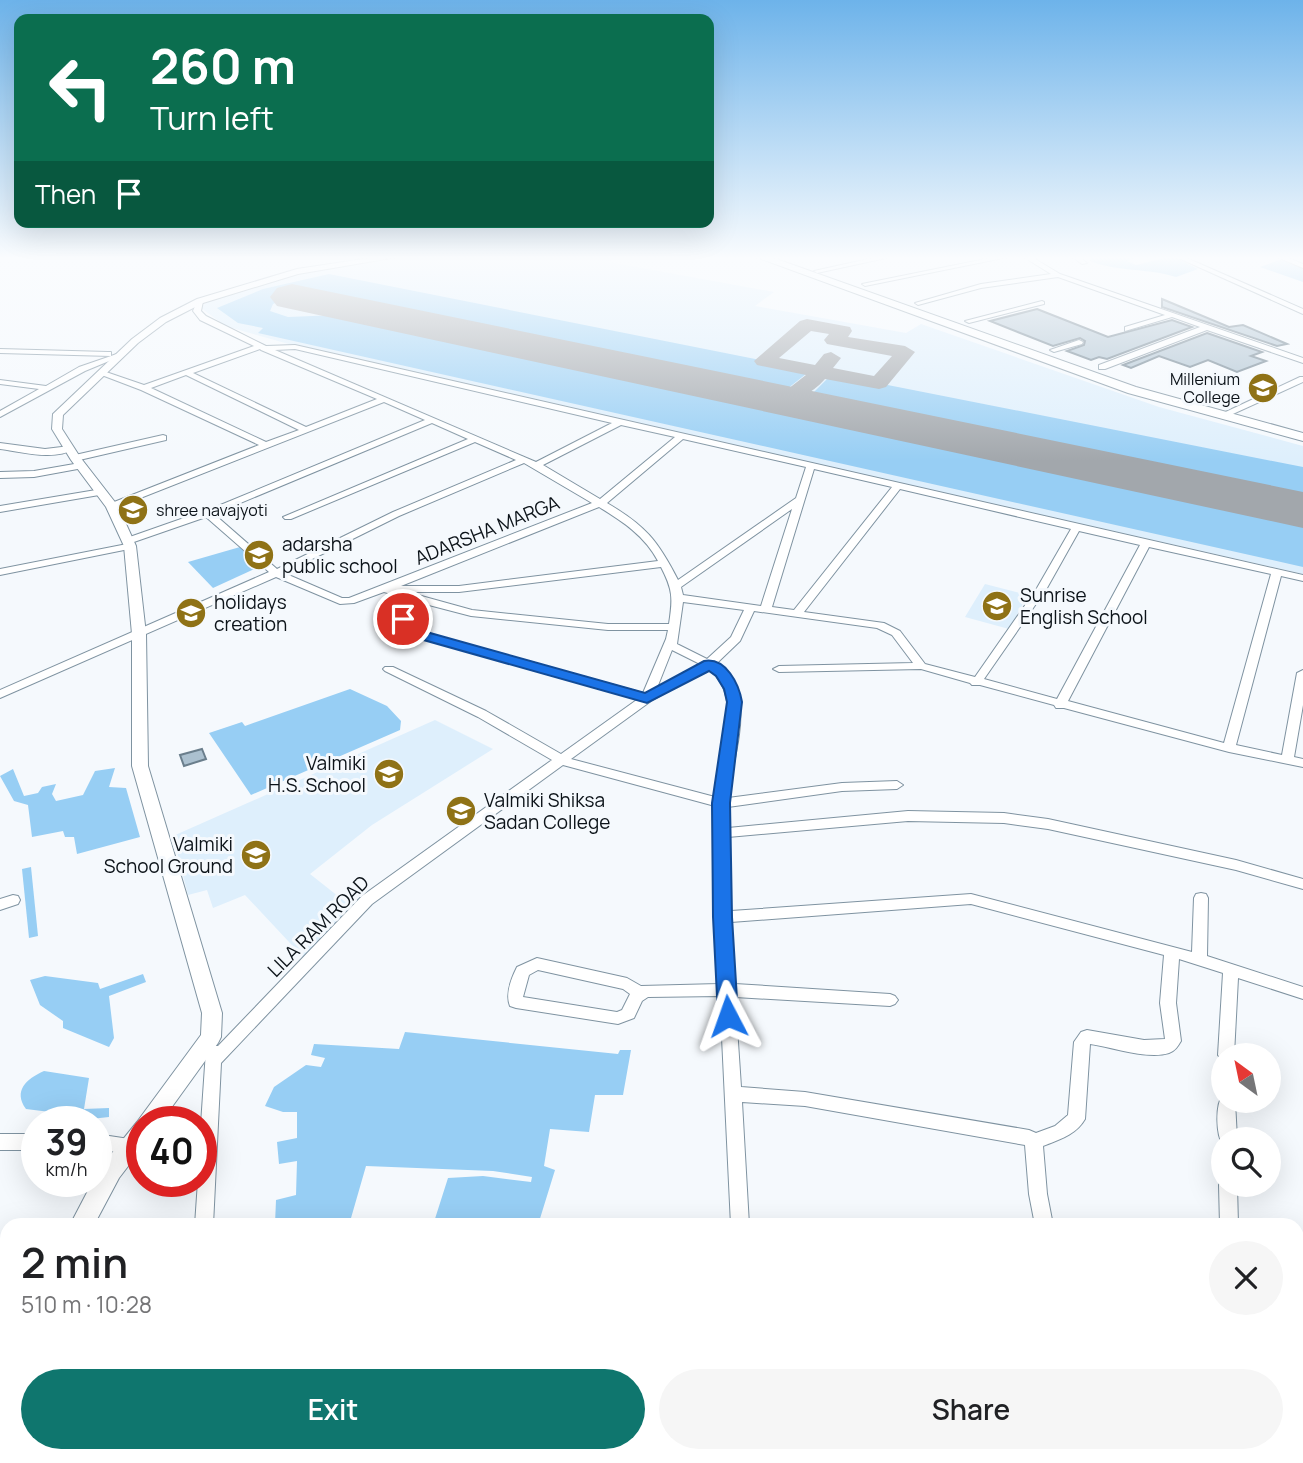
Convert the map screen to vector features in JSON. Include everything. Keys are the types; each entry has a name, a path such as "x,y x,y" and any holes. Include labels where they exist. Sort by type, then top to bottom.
{"highway":[{"path":"948,324 1112,383 1303,437"},
{"path":"967,324 1225,414 1303,430"}],"main road":[{"path":"158,324 58,414 57,429 75,458 112,506 129,544 139,634 140,766 207,987 212,1013 211,1037 160,1106"},
{"path":"86,1218 111,1171 126,1151"}],"street":[{"path":"216,324 262,347 523,460 602,502 646,535 665,563 676,586 678,598 671,634 647,698 418,634 403,619 419,608 420,601"},
{"path":"1128,329 1143,324"},
{"path":"1199,324 1303,361"},
{"path":"1102,367 1207,327"},
{"path":"1054,351 1079,342"},
{"path":"144,388 262,347 295,347 679,438 1303,578"},
{"path":"0,351 122,354"},
{"path":"0,414 96,363 122,354"},
{"path":"187,373 306,430"},
{"path":"103,374 144,388 267,446"},
{"path":"1225,414 1303,379"},
{"path":"0,382 46,388"},
{"path":"112,506 385,399"},
{"path":"0,572 129,544 433,421"},
{"path":"536,466 618,423"},
{"path":"0,475 34,474 75,458 163,438"},
{"name":"ADARSHA MARGA","path":"207,513 276,573 340,601 350,601 602,502 679,438"},
{"path":"288,517 475,439"},
{"path":"0,446 75,458"},
{"path":"0,694 276,573 396,514 523,460"},
{"path":"765,611 810,468"},
{"path":"796,615 898,486"},
{"path":"0,509 102,492"},
{"path":"676,586 799,500"},
{"path":"976,683 1042,588 1077,526"},
{"path":"1060,705 1146,543"},
{"path":"384,589 460,589 665,563"},
{"path":"1229,748 1277,572"},
{"path":"384,589 471,613 671,634"},
{"path":"678,598 880,625 896,633 921,666"},
{"name":"LILA RAM ROAD","path":"216,1058 367,900 647,698 709,664 736,639 750,608"},
{"path":"671,634 677,650 722,673 732,689 734,702 721,803 722,917 740,1218"},
{"path":"779,669 921,666 976,683 1229,748 1303,763"},
{"path":"389,669 482,714 563,761 721,803 842,787 897,785"},
{"path":"1287,759 1303,673"},
{"path":"722,833 908,816 1004,818 1048,824 1236,865 1303,884"},
{"path":"1199,959 1201,898"},
{"path":"722,917 971,899 1172,951 1303,993"},
{"path":"734,1094 805,1099 870,1108 1015,1134 1034,1142 1061,1130 1076,1119 1082,1042 1087,1037 1144,1047 1167,1047 1173,1041 1168,1003 1172,951"},
{"path":"640,994 628,1014 622,1018 516,1002 515,995 522,971 537,964 627,984 640,994 726,990 890,1000"},
{"path":"1227,1043 1231,969"},
{"path":"205,1218 216,1058 211,1037"},
{"path":"0,1142 21,1142"},
{"path":"1034,1142 1043,1218"},
{"path":"1228,1197 1229,1218"}],"shaded area":[{"path":"223,324 857,324 906,333 922,324 1159,407 1303,446 1303,574 285,343"},
{"path":"244,324 380,324 1303,521 1303,567 258,333 263,328"},
{"path":"449,324 581,324 811,370 787,389 765,390"},
{"path":"832,374 1303,467 1303,503 821,402 813,393"},
{"path":"240,547 259,567 213,588 188,562"},
{"name":"Sunrise English School","path":"985,584 1028,595 1009,629 965,617"},
{"path":"350,689 387,706 401,721 400,730 251,795 209,733 242,722 245,726"},
{"name":"Valmiki School Ground","path":"435,720 493,749 372,825 310,874 353,908 303,957 245,895 213,908 207,890 188,895 173,836"},
{"path":"115,768 109,787 126,788 140,837 77,854 74,837 65,837 63,831 32,837 28,805 14,801 0,776 13,769 24,796 38,793 42,787 56,784 52,794 56,801 83,795 95,771"},
{"path":"31,867 38,936 29,938 22,869"},
{"path":"143,974 146,982 109,996 114,1038 109,1047 63,1028 63,1021 40,1005 30,980 45,976 98,983 100,989"},
{"path":"405,1032 618,1054 620,1050 631,1050 623,1095 595,1095 589,1132 550,1129 544,1166 555,1170 540,1218 435,1218 448,1178 483,1176 531,1182 532,1177 493,1171 366,1166 351,1218 275,1218 276,1200 296,1195 297,1161 279,1164 277,1142 297,1138 297,1112 283,1112 265,1106 274,1087 306,1065 321,1067 325,1058 311,1055 314,1044 399,1049"},
{"path":"44,1071 89,1078 84,1106 24,1106 21,1091 32,1078"}],"building":[{"path":"998,324 1076,324 1108,337 1156,324 1184,324 1192,327 1107,359 1099,357 1091,360 1067,351 1084,345 1085,341 1080,338 1053,346"},
{"path":"1213,324 1229,327 1243,325 1287,344 1277,346"},
{"path":"1207,333 1262,352 1251,356 1266,361 1237,372 1208,360 1190,367 1159,356 1131,368 1123,365"},
{"path":"202,749 206,759 184,766 180,755"}],"taxiway":[{"path":"807,325 843,331 834,340 905,352 879,383 820,372 764,361 807,325"},
{"path":"820,372 831,358"},
{"path":"765,396 777,397 796,393 811,383 820,372"}],"runway":[{"path":"421,324 1303,510"}],"place":[{"name":"Millenium College","path":"1263,388"},
{"name":"shree navajyoti","path":"133,510"},
{"name":"adarsha public school","path":"259,555"},
{"name":"Sunrise English School","path":"997,606"},
{"name":"holidays creation","path":"191,613"},
{"name":"Valmiki H.S. School","path":"389,774"},
{"name":"Valmiki Shiksa Sadan College","path":"461,811"},
{"name":"Valmiki School Ground","path":"256,855"}],"route":[{"path":"403,619 408,627 418,634 647,698 709,664 722,673 730,684 734,702 721,803 722,917 728,1016"}]}
